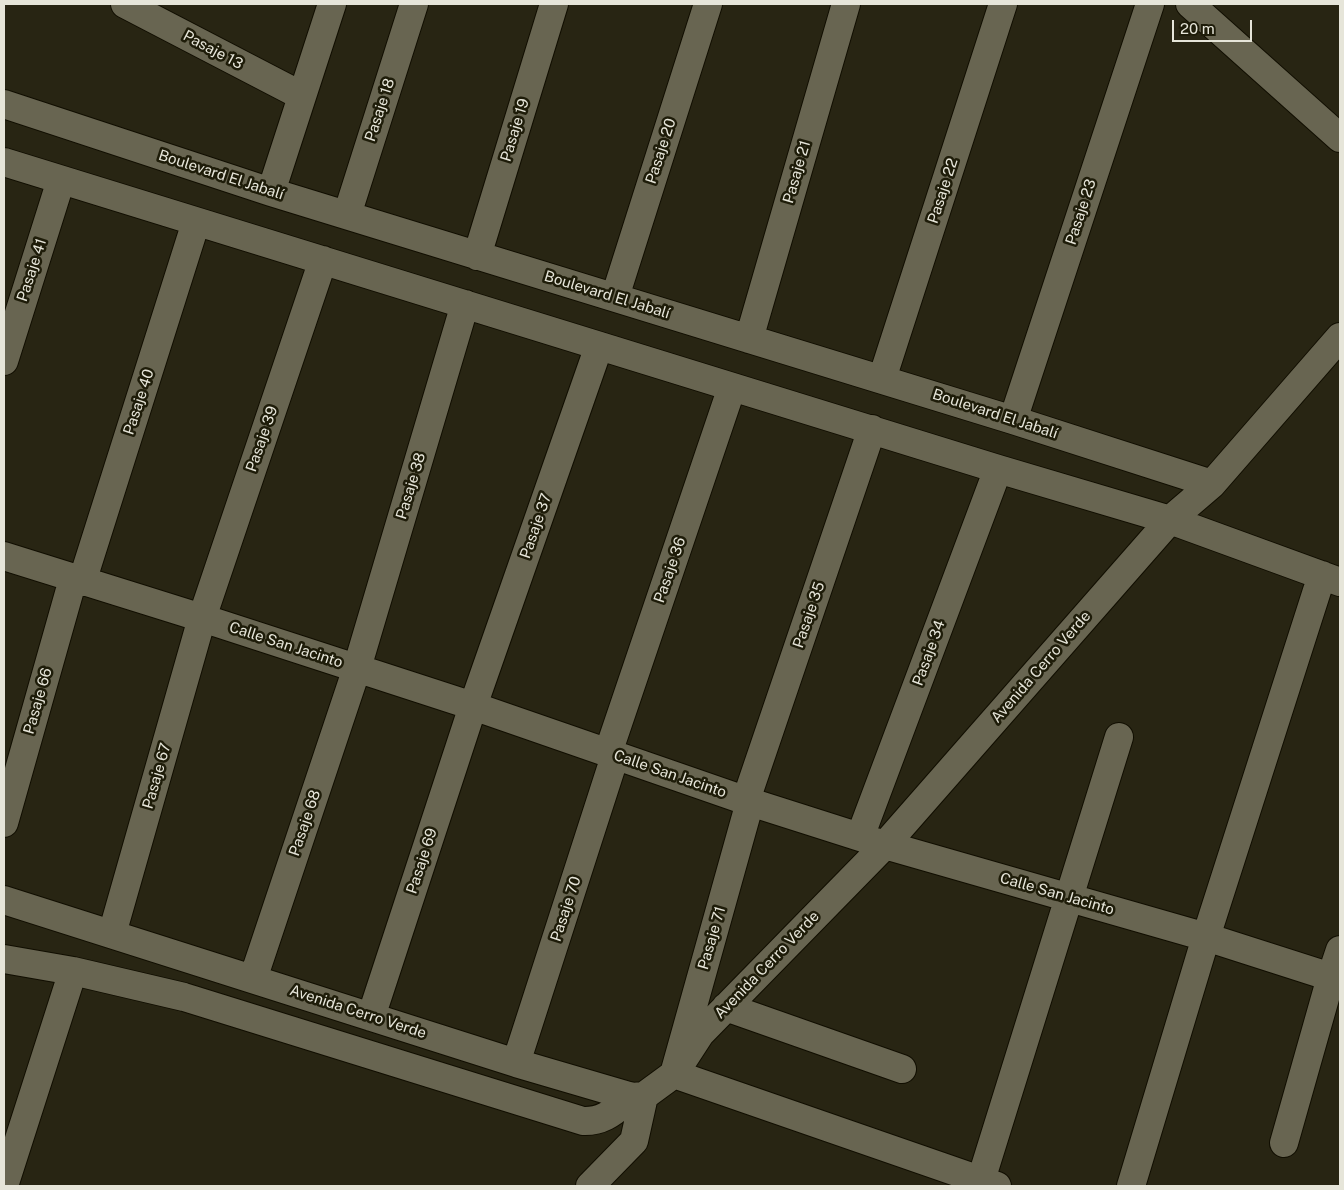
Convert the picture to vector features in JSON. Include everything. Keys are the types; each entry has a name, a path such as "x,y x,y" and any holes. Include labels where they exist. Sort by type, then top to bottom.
{"street":[{"name":"Pasaje 13","path":"125,4 302,96"},
{"path":"271,192 332,4"},
{"name":"Pasaje 18","path":"347,215 414,4"},
{"name":"Pasaje 19","path":"477,256 554,4"},
{"name":"Pasaje 20","path":"615,297 708,4"},
{"name":"Pasaje 21","path":"749,340 846,4"},
{"name":"Pasaje 22","path":"882,379 1003,4"},
{"name":"Pasaje 23","path":"1013,420 1150,4"},
{"path":"1190,4 1340,138"},
{"name":"Boulevard El Jabalí","path":"4,104 271,192 749,340 882,379 1212,484"},
{"path":"4,162 998,469 1170,520 1331,578 1206,937 1131,1186"},
{"name":"Pasaje 41","path":"4,360 61,180"},
{"name":"Pasaje 40","path":"77,580 196,222"},
{"name":"Pasaje 39","path":"202,618 323,260"},
{"name":"Pasaje 38","path":"357,668 465,304"},
{"name":"Avenida Cerro Verde","path":"4,900 516,1063 638,1096 674,1074 700,1034 873,841 1170,520 1212,484 1340,337"},
{"name":"Pasaje 37","path":"473,706 599,346"},
{"name":"Pasaje 36","path":"612,754 732,387"},
{"name":"Pasaje 35","path":"748,801 872,430"},
{"name":"Pasaje 34","path":"873,841 998,469"},
{"name":"Calle San Jacinto","path":"4,556 473,706 748,801 873,841 1206,937 1336,978"},
{"name":"Pasaje 66","path":"4,823 77,580"},
{"name":"Pasaje 67","path":"112,934 202,618"},
{"name":"Pasaje 68","path":"253,979 357,668"},
{"name":"Pasaje 69","path":"371,1017 473,706"},
{"path":"674,1074 989,1183 1068,897 1118,737"},
{"name":"Pasaje 70","path":"516,1063 612,754"},
{"name":"Pasaje 71","path":"674,1074 748,801"},
{"path":"1284,1144 1336,978 1340,950"},
{"path":"4,960 73,971 184,998 583,1121 594,1122 638,1096"},
{"path":"4,1186 73,971"},
{"path":"726,1007 902,1069"},
{"path":"590,1186 634,1141 638,1096"}]}
